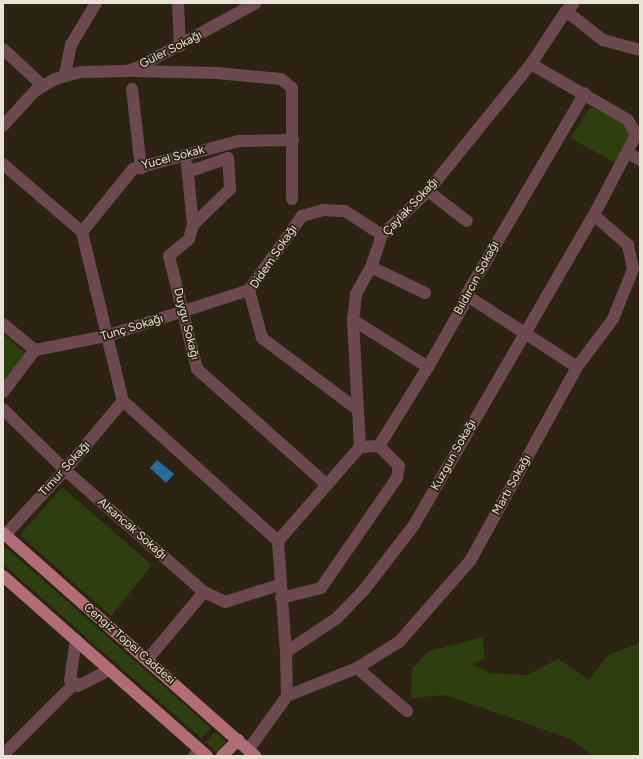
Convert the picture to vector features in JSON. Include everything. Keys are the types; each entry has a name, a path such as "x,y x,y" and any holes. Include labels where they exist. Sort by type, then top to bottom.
{"main road":[{"name":"Cengiz Topel Caddesi","path":"4,534 252,754"},
{"path":"3,576 110,670 200,754"},
{"path":"222,756 238,740"}],"street":[{"path":"65,75 71,45 96,3"},
{"path":"178,3 180,46"},
{"name":"Güler Sokağı","path":"3,126 43,86 65,75 82,72 127,71 180,46 256,3"},
{"path":"570,7 603,40 640,50"},
{"name":"Çaylak Sokağı","path":"360,447 354,320 356,294 371,267 382,234 428,191 531,64 570,7"},
{"path":"3,48 43,86"},
{"path":"531,64 585,93 628,120 638,134"},
{"path":"127,71 217,73 281,79 292,88 292,199"},
{"path":"132,89 141,168"},
{"name":"Bıldırcın Sokağı","path":"379,446 428,367 462,306 466,295 585,93"},
{"name":"Kuzgun Sokağı","path":"286,652 337,618 364,590 414,525 524,331 594,215 638,134"},
{"name":"Yücel Sokak","path":"82,232 133,169 141,168 186,153 239,141 293,140"},
{"path":"186,153 194,225"},
{"path":"628,153 640,160"},
{"name":"Yücel Sokak","path":"188,172 228,158"},
{"name":"Duygu Sokağı","path":"228,158 230,189 194,225 190,239 169,256 197,369 326,483"},
{"path":"3,164 82,232 123,401 278,541"},
{"path":"428,191 467,221"},
{"name":"Didem Sokağı","path":"358,410 262,338 249,290 302,216 323,210 344,211 382,234"},
{"name":"Martı Sokağı","path":"287,696 357,668 400,642 470,561 577,367 613,319 633,269 628,245 594,215"},
{"path":"371,267 425,293"},
{"name":"Tunç Sokağı","path":"35,350 106,336 249,290"},
{"path":"466,295 524,331 577,367"},
{"path":"354,320 428,367"},
{"path":"3,324 35,350 3,392"},
{"name":"Timur Sokağı","path":"4,534 66,470 123,401"},
{"name":"Alsancak Sokağı","path":"3,409 66,470 204,592 225,602 279,585"},
{"path":"252,754 287,696 286,652 282,598 279,585 278,541 326,483 360,447 379,446 399,466 398,478 321,588 282,598"},
{"path":"147,660 204,592"},
{"path":"76,640 70,680 78,686 110,670"},
{"path":"357,668 407,711"},
{"path":"3,755 74,683"}],"green space":[{"path":"593,108 622,123 630,135 619,165 570,138 589,109"},
{"path":"3,334 30,357 3,388"},
{"path":"62,487 152,565 111,616 20,535"},
{"path":"3,545 211,728 201,738 3,564"},
{"path":"483,637 485,659 472,664 490,673 527,675 558,659 589,680 608,655 640,643 640,756 594,756 568,738 445,695 411,698 412,668 430,651"},
{"path":"215,732 226,742 216,752 206,742"}],"water":[{"path":"157,460 174,474 166,483 150,468"}]}
